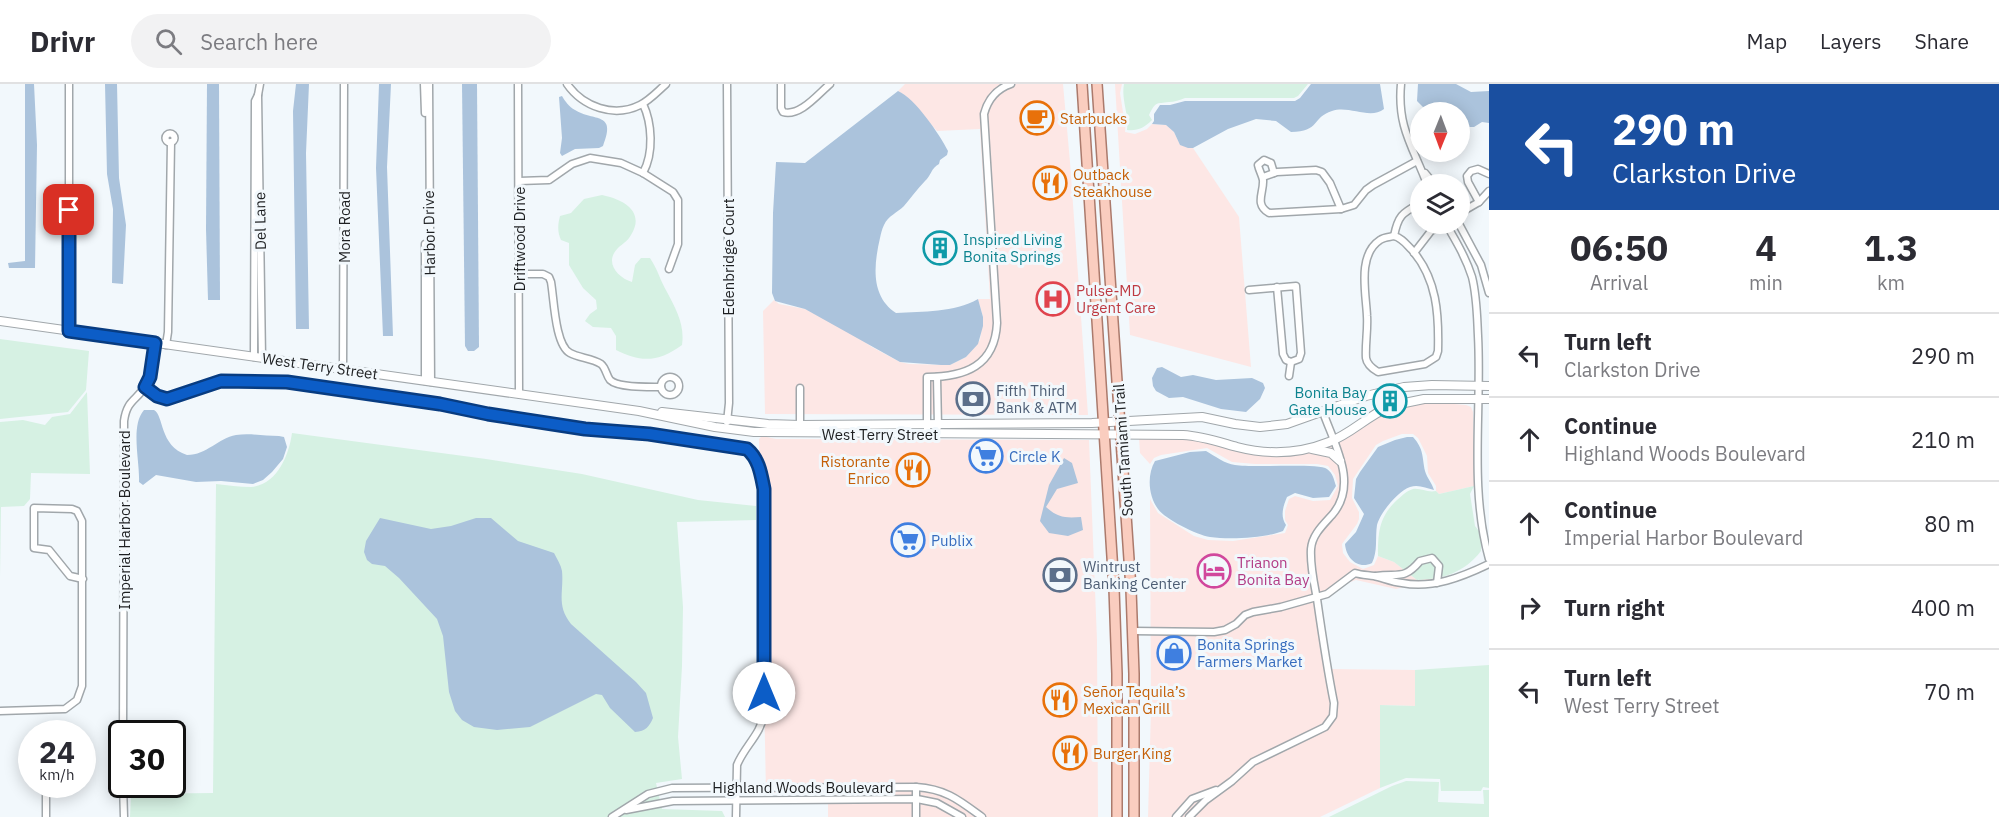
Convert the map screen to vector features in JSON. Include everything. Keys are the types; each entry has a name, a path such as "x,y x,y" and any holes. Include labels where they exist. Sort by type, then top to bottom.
{"main road":[{"name":"South Tamiami Trail","path":"1082,84 1115,622 1116,817"},
{"name":"South Tamiami Trail","path":"1097,84 1122,434 1133,631 1134,817"}],"street":[{"path":"69,84 69,331"},
{"path":"258,358 255,101 260,84"},
{"name":"Mora Road","path":"343,369 344,84"},
{"name":"Harbor Drive","path":"427,84 428,382"},
{"name":"Driftwood Drive","path":"518,84 519,394"},
{"path":"567,84 585,102 603,109 623,110 643,104 666,84"},
{"name":"Edenbridge Court","path":"726,429 729,404 727,84"},
{"path":"781,84 781,108 783,112 788,113 803,108 830,84"},
{"path":"927,434 927,377 960,375 976,367 995,339 997,323 984,114 989,100 996,92 1011,84"},
{"path":"1401,84 1402,121 1410,147"},
{"path":"643,104 648,116 650,152 643,173"},
{"path":"166,345 171,142"},
{"path":"519,181 549,180 572,164 590,158 621,163 643,173 673,192 678,200 678,244 669,269"},
{"path":"1274,173 1271,163 1264,160 1258,165 1263,177 1260,203 1269,213 1341,209 1354,205 1366,190 1413,162"},
{"path":"1418,162 1423,174"},
{"path":"1421,169 1425,174"},
{"path":"1479,202 1467,176 1478,169 1489,174"},
{"path":"1263,177 1274,173 1316,170 1322,172 1330,183 1341,209"},
{"path":"1470,207 1479,202 1489,191"},
{"path":"1394,236 1398,220 1410,210"},
{"path":"1414,253 1429,234"},
{"path":"1133,631 1214,632 1225,630 1245,615 1253,612 1317,597 1336,588 1355,573 1405,584 1437,583 1468,574 1489,561 1484,542 1479,501 1476,298 1467,264 1450,234"},
{"path":"1464,234 1481,265 1489,293"},
{"path":"1394,236 1400,238 1414,253 1428,276 1435,296 1438,328 1436,357 1425,364 1378,372 1366,359 1368,333 1364,273 1369,255 1381,239 1394,236"},
{"path":"519,274 549,276 559,338 570,353 599,362 609,379 615,382 633,386 661,387"},
{"path":"1249,290 1277,287 1296,286 1301,353 1299,359 1291,362 1286,360 1283,354 1277,287"},
{"name":"West Terry Street","path":"0,321 639,411 726,429 754,432 1196,436 1268,452 1310,449"},
{"path":"155,343 150,377 145,387 157,396 167,399 221,381 287,382 440,404 593,430 649,434 747,449 756,459 764,496 764,714 760,729 737,765 736,817"},
{"path":"1289,376 1291,362"},
{"path":"937,377 938,434"},
{"name":"West Terry Street","path":"639,411 800,425 1104,423 1202,417 1248,426 1267,427 1287,424 1373,394 1404,387 1489,386"},
{"name":"Imperial Harbor Boulevard","path":"123,720 124,421 129,404 145,387"},
{"path":"800,388 800,425"},
{"path":"1310,449 1333,441 1392,406 1424,399 1489,399"},
{"path":"1189,817 1253,762 1320,731 1333,716 1334,703 1311,551 1317,532 1334,513 1343,496 1345,482 1323,412"},
{"path":"1310,449 1331,453 1340,461"},
{"path":"0,711 65,709 77,700 82,686 83,579 81,516 72,509 34,508 34,548 49,550 70,576 83,579"},
{"path":"1374,576 1405,574 1413,570 1420,561 1432,558 1439,566 1437,583"},
{"path":"916,787 916,817"},
{"name":"Highland Woods Boulevard","path":"612,817 648,794 664,789 916,787 933,789 950,795 982,817"},
{"path":"1176,817 1192,800 1219,789"},
{"path":"46,798 46,817"},
{"path":"123,798 124,817"},
{"name":"Highland Woods Boulevard","path":"622,811 667,802 916,799 937,803 962,817"}],"shaded area":[{"path":"905,84 1063,84 1088,415 765,414 763,311 774,300 779,304 805,309 900,362 909,364 950,365 966,357 980,340 983,317 978,299 990,299 980,129 937,131 907,97 898,91"},
{"path":"1115,84 1122,84 1120,93 1126,119 1125,132 1135,134 1152,124 1166,125 1174,132 1180,145 1193,148 1239,217 1251,367 1130,335"},
{"path":"1431,402 1471,407 1473,412 1474,486 1439,494 1428,473 1427,456 1418,438 1413,434 1402,434 1383,441 1376,445 1353,479 1352,498 1359,512 1359,519 1342,544 1343,553 1350,562 1363,569 1374,565 1378,556 1394,562 1417,580 1443,577 1396,589 1356,580 1316,594 1328,669 1415,670 1415,706 1380,705 1380,788 1320,817 1148,817 1151,709 1150,499 1158,513 1194,536 1208,540 1233,541 1285,533 1288,525 1285,520 1285,511 1289,499 1295,496 1313,501 1330,500 1338,486 1335,475 1328,466 1232,462 1207,448 1161,455 1154,458 1150,464 1140,453 1139,438 1196,439 1275,456 1310,452 1329,456 1341,465 1344,460 1332,451 1323,448 1346,438 1393,409"},
{"path":"762,436 776,439 1089,440 1097,640 1098,817 828,817 828,793 766,793 759,439"}],"green space":[{"path":"1124,84 1308,84 1294,98 1185,98 1159,103 1149,115 1152,120 1141,128 1127,130"},
{"path":"602,195 624,203 634,213 636,219 630,237 614,253 612,264 617,273 632,282 635,265 641,258 650,258 676,311 681,324 682,345 666,355 642,359 625,354 616,350 616,336 611,328 593,327 585,321 597,309 596,300 583,288 569,265 569,243 561,240 558,231 559,222 560,216 571,213 584,199"},
{"path":"0,339 89,351 86,390 68,412 0,419"},
{"path":"87,392 90,474 31,473 30,499 24,506 1,507 0,578 0,422 23,420 45,425 52,417 70,414"},
{"path":"292,433 582,474 698,500 756,506 756,520 677,522 683,607 678,737 682,779 656,783 662,809 722,811 725,817 130,817 131,798 186,798 186,793 213,793 216,484 251,487 260,485 275,475 288,450"},
{"path":"1474,486 1470,494 1475,526 1481,539 1481,551 1467,565 1444,576 1417,580 1394,562 1378,556 1379,532 1383,519 1391,506 1406,492 1416,489 1436,491 1439,494"},
{"path":"1489,665 1489,788 1483,787 1481,791 1441,791 1440,779 1406,778 1380,788 1380,705 1415,706 1415,670"},
{"path":"1406,781 1439,782 1438,802 1484,804 1483,790 1489,790 1489,817 1329,817"}],"water":[{"path":"25,84 34,84 37,145 35,268 9,268 8,263 25,261"},
{"path":"105,84 117,84 119,178 126,225 123,284 112,283 113,209 107,174"},
{"path":"207,84 219,84 220,300 208,300"},
{"path":"296,84 309,84 306,153 309,329 296,329 293,111"},
{"path":"379,84 391,84 387,167 393,336 383,336 376,168"},
{"path":"462,84 477,84 479,347 474,351 468,351 465,346"},
{"path":"1311,84 1380,84 1384,109 1372,113 1332,111 1321,117 1307,130 1291,132 1276,121 1256,119 1228,129 1193,148 1180,145 1174,132 1166,125 1152,124 1154,114 1160,105 1185,101 1295,101"},
{"path":"1418,84 1456,84 1471,92 1489,91 1489,123 1482,122 1470,127 1470,102 1417,101"},
{"path":"898,91 919,109 948,151 904,206 886,222 878,248 876,279 882,298 896,313 949,309 978,299 983,326 978,344 966,357 950,365 900,362 805,309 775,301 772,293 776,162 805,163"},
{"path":"562,96 573,109 605,122 607,135 603,146 575,149 562,156 560,153 562,138 559,97"},
{"path":"1162,367 1181,377 1193,375 1216,380 1252,378 1263,383 1265,388 1260,399 1246,412 1221,409 1183,397 1169,398 1156,391 1152,378 1157,368"},
{"path":"144,410 154,410 157,413 171,445 187,455 201,452 224,439 241,434 284,437 287,447 283,459 272,472 263,480 253,484 221,481 196,482 156,475 143,485 139,482 137,425"},
{"path":"1413,437 1419,445 1425,471 1434,490 1413,486 1405,489 1395,498 1377,525 1376,549 1372,563 1358,564 1350,558 1345,544 1356,532 1364,514 1354,498 1356,479 1378,447"},
{"path":"1206,451 1235,465 1321,467 1331,472 1336,486 1329,497 1313,498 1295,493 1287,497 1283,511 1286,525 1283,531 1247,538 1204,536 1182,526 1158,509 1152,498 1150,479 1155,461 1190,452"},
{"path":"1064,458 1072,463 1078,483 1057,489 1046,507 1062,516 1081,517 1083,530 1068,536 1049,533 1040,521 1049,485"},
{"path":"380,518 431,529 451,526 476,518 491,518 518,541 554,553 562,571 562,604 566,617 646,693 653,718 648,726 642,731 635,732 610,708 602,695 596,694 530,727 497,730 474,727 462,720 455,711 449,692 443,636 437,619 385,566 372,564 367,560 364,552 366,541"}],"place":[{"name":"Starbucks","path":"1037,118"},
{"name":"Outback Steakhouse","path":"1050,183"},
{"name":"Inspired Living Bonita Springs","path":"940,248"},
{"name":"Pulse-MD Urgent Care","path":"1053,299"},
{"name":"Fifth Third Bank & ATM","path":"973,399"},
{"name":"Bonita Bay Gate House","path":"1390,401"},
{"name":"Circle K","path":"986,456"},
{"name":"Ristorante Enrico","path":"913,470"},
{"name":"Publix","path":"908,540"},
{"name":"Trianon Bonita Bay","path":"1214,571"},
{"name":"Wintrust Banking Center","path":"1060,575"},
{"name":"Bonita Springs Farmers Market","path":"1174,653"},
{"name":"Señor Tequila’s Mexican Grill","path":"1060,700"},
{"name":"Burger King","path":"1070,753"}],"route":[{"path":"69,210 69,331 155,343 152,369 145,387 157,396 167,399 221,381 287,382 440,404 585,429 649,434 747,449 759,466 764,489 764,693"}]}
